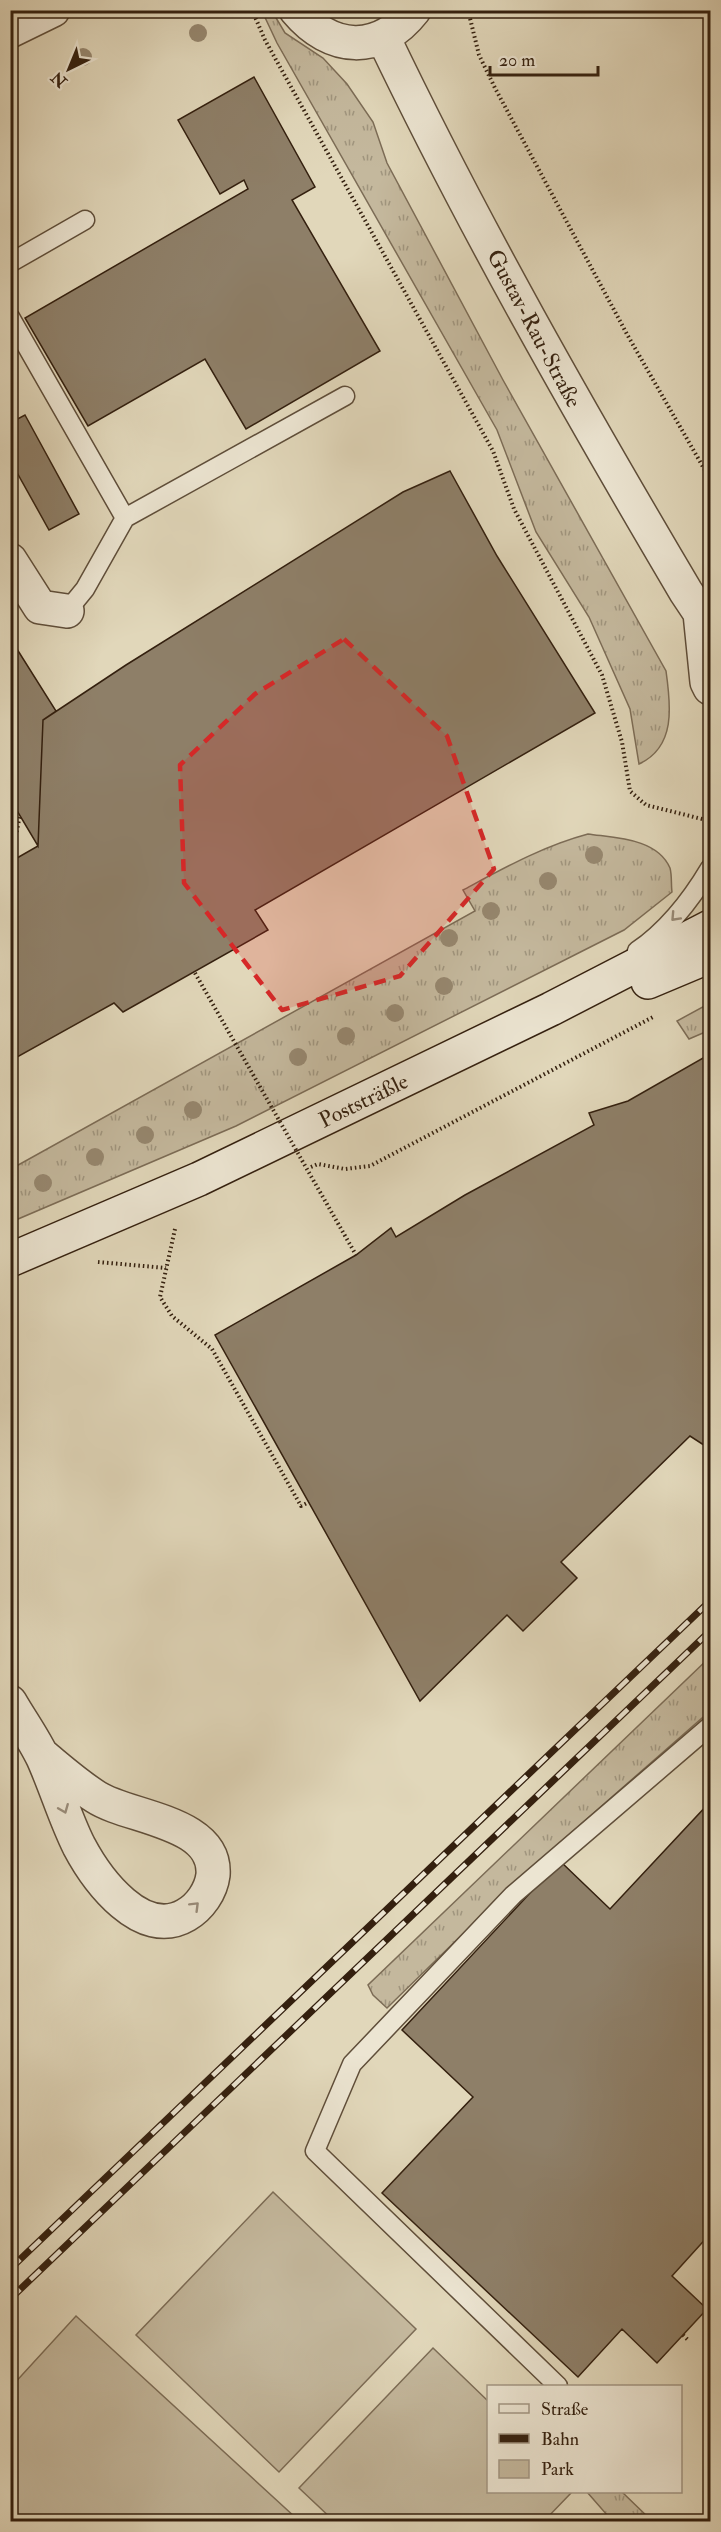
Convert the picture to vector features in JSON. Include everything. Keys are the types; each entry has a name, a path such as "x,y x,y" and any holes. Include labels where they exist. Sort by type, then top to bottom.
{"street":[{"path":"10,31 53,10"},
{"path":"296,10 312,29 334,40 359,43 382,37 402,25 414,10"},
{"name":"Gustav-Rau-Straße","path":"382,37 417,109 576,406 705,618 707,682 711,688"},
{"path":"10,560 40,607 68,611"},
{"name":"Poststräßle","path":"10,1260 199,1179 496,1036 711,927"},
{"path":"496,1036 555,1020 608,1001 711,956"},
{"path":"10,1702 42,1755 79,1846 99,1879 127,1907 147,1919 171,1922 187,1915 199,1905 210,1888 213,1873 209,1853 197,1839 161,1820 135,1814 96,1798 42,1755"}],"lane":[{"path":"10,263 85,220"},
{"path":"10,317 125,518"},
{"path":"68,611 84,589 125,518 345,396"},
{"path":"550,1009 653,940 691,900 711,868"},
{"path":"557,2385 315,2151 352,2064 395,2017 513,1895 711,1726"}],"path":[{"path":"252,10 266,40 493,451 514,510 602,675 622,742 630,791 646,805 711,821"},
{"path":"468,10 479,55 495,88 628,336 711,479"},
{"path":"10,847 14,845 20,815"},
{"path":"195,973 356,1255"},
{"path":"300,1170 318,1164 345,1169 370,1166 659,1014"},
{"path":"166,1229 176,1225 160,1297 172,1316 212,1349 300,1506 309,1502"},
{"path":"104,1257 94,1261 166,1268"},
{"path":"683,2335 688,2340"}],"highlighted area":[{"path":"344,639 447,736 494,869 400,976 282,1010 184,883 180,765 255,694"}],"green space":[{"path":"262,11 272,11 285,33 323,58 347,84 373,122 387,163 503,380 666,671 669,711 665,736 660,747 651,757 639,764 630,709 589,617 536,532 497,430 277,43"},
{"path":"588,834 634,841 656,851 670,868 672,892 624,930 236,1126 11,1222 11,1169 475,911 463,890 539,851"},
{"path":"710,1003 710,1030 689,1039 677,1021"},
{"path":"710,1657 710,1711 523,1875 387,2008 373,1995 368,1985"},
{"path":"273,2192 416,2329 279,2472 136,2335"},
{"path":"76,2316 296,2518 293,2521 11,2521 11,2387"},
{"path":"433,2348 487,2400 487,2493 571,2493 544,2521 334,2521 299,2488"},
{"path":"588,2493 623,2493 652,2521 609,2521 608,2516"}],"building":[{"path":"254,77 315,187 292,200 380,351 246,429 205,359 88,426 25,318 248,189 244,180 220,194 178,120"},
{"path":"25,415 79,514 49,530 10,460 10,423"},
{"path":"450,471 497,556 595,713 255,910 268,930 123,1012 114,1003 10,1061 10,862 38,846 43,720 126,665 403,492"},
{"path":"10,638 56,711 43,720 38,846 10,799"},
{"path":"710,1054 710,1449 690,1436 561,1562 577,1578 523,1631 507,1615 420,1701 215,1335 356,1255 391,1228 396,1237 465,1195 594,1125 589,1113 628,1101"},
{"path":"710,1802 710,2234 672,2276 707,2309 657,2363 622,2329 578,2377 382,2193 473,2097 402,2030 560,1861 610,1909"}],"railway":[{"path":"10,2269 710,1601"},
{"path":"10,2299 710,1631"}]}
